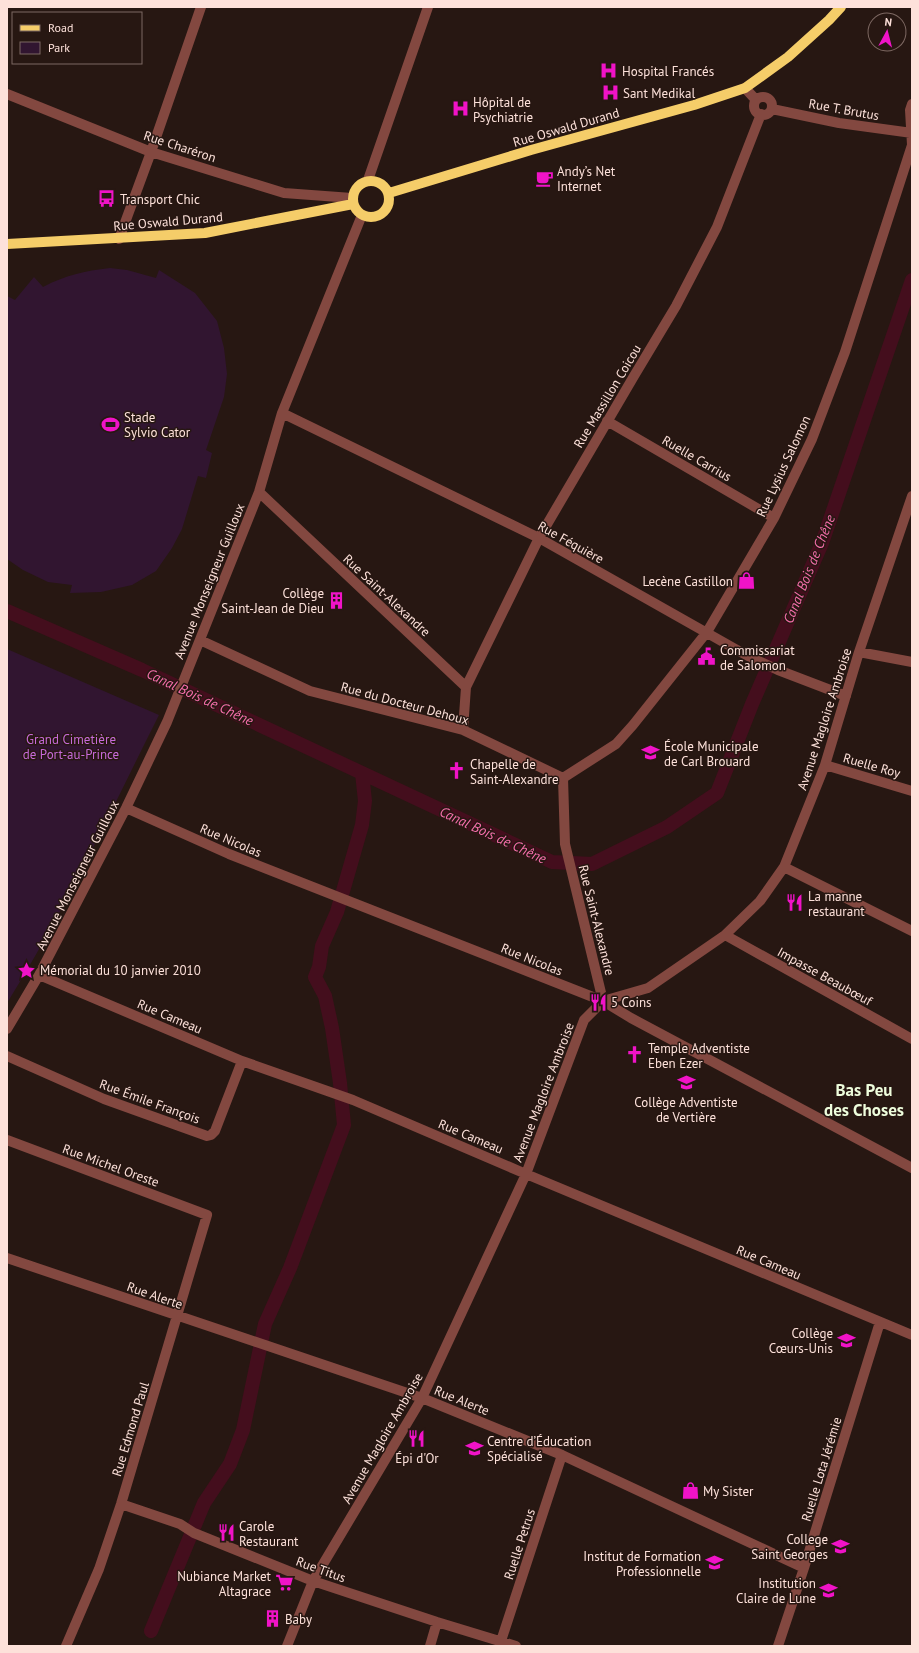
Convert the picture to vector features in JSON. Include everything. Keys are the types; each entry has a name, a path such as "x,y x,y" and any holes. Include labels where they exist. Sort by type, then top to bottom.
{"main road":[{"name":"Rue Oswald Durand","path":"389,193 530,150 694,105 745,88 788,57 829,20 841,7"},
{"path":"368,180 373,180 383,184 389,193 388,206 385,211 374,217 362,215 358,212 353,201 357,186 368,180"},
{"name":"Rue Oswald Durand","path":"7,244 119,239 205,233 353,201"}],"street":[{"path":"119,239 201,7"},
{"path":"368,180 428,7"},
{"path":"745,88 756,100 755,109 761,114 768,114 772,108 771,101 768,98 759,98 756,100"},
{"name":"Rue Charéron","path":"7,94 151,152 284,193 353,201"},
{"name":"Rue Lysius Salomon","path":"563,778 616,744 633,725 706,632 774,518 812,439 845,352 912,145 910,110 912,104"},
{"name":"Rue T. Brutus","path":"772,108 839,123 912,133"},
{"name":"Rue Massillon Coicou","path":"466,687 540,538 607,421 676,306 717,227 761,114"},
{"name":"Avenue Monseigneur Guilloux","path":"7,1029 39,976 126,808 167,722 259,492 282,413 362,215"},
{"name":"Rue Féquière","path":"282,413 540,538 746,655 778,670 846,696"},
{"name":"Ruelle Carrius","path":"607,421 774,518"},
{"name":"Rue Saint-Alexandre","path":"259,492 466,687"},
{"name":"Avenue Magloire Ambroise","path":"287,1646 313,1581 422,1398 526,1174 584,1020 603,1001 648,988 725,935 760,901 784,867 825,765 859,652 912,496"},
{"name":"Rue du Docteur Dehoux","path":"200,640 310,691 464,730 563,778"},
{"path":"859,652 912,662"},
{"path":"464,730 466,687"},
{"name":"Ruelle Roy","path":"825,765 912,790"},
{"name":"Rue Saint-Alexandre","path":"563,778 565,844 603,1001"},
{"name":"Rue Nicolas","path":"126,808 229,854 603,1001 912,1168"},
{"path":"784,867 912,931"},
{"name":"Impasse Beaubœuf","path":"725,935 912,1039"},
{"name":"Rue Cameau","path":"39,976 242,1061 352,1100 912,1335"},
{"name":"Rue Émile François","path":"7,1056 104,1099 207,1136 211,1135 215,1131 242,1061"},
{"name":"Rue Michel Oreste","path":"7,1140 206,1215"},
{"name":"Rue Edmond Paul","path":"66,1646 99,1569 121,1504 178,1316 206,1215"},
{"name":"Rue Alerte","path":"7,1258 422,1398 562,1455 804,1568"},
{"name":"Ruelle Lota Jérémie","path":"778,1646 804,1568 880,1322"},
{"name":"Ruelle Petrus","path":"501,1641 562,1455"},
{"name":"Rue Titus","path":"121,1504 180,1524 194,1533 313,1581 436,1622 516,1646"},
{"path":"430,1646 436,1622"}],"green space":[{"name":"Stade Sylvio Cator","path":"110,268 127,270 156,278 159,270 195,293 217,321 224,348 227,374 224,397 206,450 212,453 206,478 198,476 182,529 172,548 156,571 132,585 101,592 70,593 72,585 48,582 23,570 7,559 7,296 15,300 34,277 43,287 75,274"},
{"name":"Grand Cimetière de Port-au-Prince","path":"7,649 159,715 68,897 7,1003"}],"waterway":[{"name":"Canal Bois de Chêne","path":"7,611 142,670 552,862 592,864 667,827 717,793 752,704 822,543 912,280"},
{"path":"151,1631 204,1503 230,1464 243,1430 265,1324 290,1268 344,1125 332,1028 325,996 315,977 319,967 322,946 337,912 362,825 365,801 362,773"}],"place":[{"name":"Hospital Francés","path":"609,71"},
{"name":"Sant Medikal","path":"610,93"},
{"name":"Hôpital de Psychiatrie","path":"460,109"},
{"name":"Andy’s Net Internet","path":"544,178"},
{"name":"Transport Chic","path":"107,199"},
{"name":"Stade Sylvio Cator","path":"111,424"},
{"name":"Lecène Castillon","path":"746,581"},
{"name":"Collège Saint-Jean de Dieu","path":"337,600"},
{"name":"Commissariat de Salomon","path":"707,657"},
{"name":"École Municipale de Carl Brouard","path":"651,753"},
{"name":"Chapelle de Saint-Alexandre","path":"457,771"},
{"name":"La manne restaurant","path":"795,903"},
{"name":"Mémorial du 10 janvier 2010","path":"27,970"},
{"name":"5 Coins","path":"598,1002"},
{"name":"Temple Adventiste Eben Ezer","path":"635,1055"},
{"name":"Collège Adventiste de Vertière","path":"686,1083"},
{"name":"Collège Cœurs-Unis","path":"846,1340"},
{"name":"Épi d'Or","path":"417,1439"},
{"name":"Centre d’Éducation Spécialisé","path":"474,1448"},
{"name":"My Sister","path":"690,1491"},
{"name":"Carole Restaurant","path":"226,1533"},
{"name":"College Saint Georges","path":"841,1546"},
{"name":"Institut de Formation Professionnelle","path":"714,1563"},
{"name":"Nubiance Market Altagrace","path":"284,1583"},
{"name":"Institution Claire de Lune","path":"829,1590"},
{"name":"Baby","path":"272,1619"}],"district":[{"name":"Bas Peu des Choses","path":"864,1100"}]}
